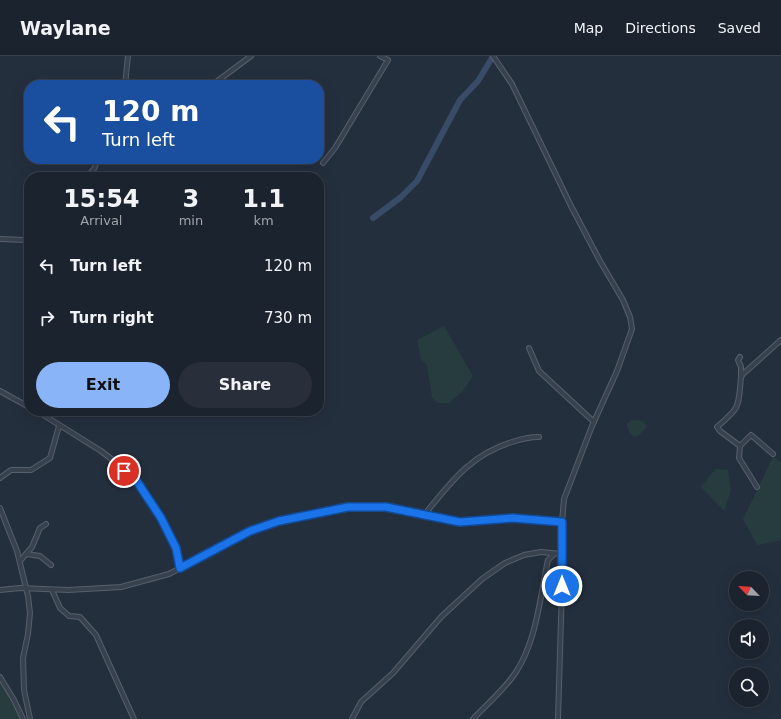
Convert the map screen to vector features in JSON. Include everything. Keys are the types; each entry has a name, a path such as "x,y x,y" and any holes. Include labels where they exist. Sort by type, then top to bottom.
{"street":[{"path":"126,80 128,56"},
{"path":"218,80 249,56"},
{"path":"324,162 335,148 388,60 380,56"},
{"path":"493,56 512,84 568,199 600,261 623,300 630,317 632,329 629,340 566,490 562,522 558,719"},
{"path":"0,239 24,240"},
{"path":"741,378 781,340"},
{"path":"529,348 539,372 594,422"},
{"path":"740,357 738,360 741,367 738,406 717,427 740,446"},
{"path":"0,391 24,404"},
{"path":"44,416 101,451 136,480 166,528 176,548 180,568"},
{"path":"0,478 12,470 31,470 50,458 59,426"},
{"path":"757,487 739,458 740,446 751,436 773,454"},
{"path":"424,515 457,475 481,454 519,439 539,437"},
{"path":"0,590 52,590 121,587 159,578 250,531 279,521 348,507 386,507 460,522 512,518 562,522"},
{"path":"0,508 20,561 30,613 28,634 22,658 24,690 30,719"},
{"path":"20,561 32,547 40,528 46,524"},
{"path":"352,719 361,702 393,673 441,617 470,589 504,563 514,558 541,552 562,554"},
{"path":"473,719 510,679 519,667 532,632 548,560 554,553"},
{"path":"27,554 40,556 51,565"},
{"path":"52,590 60,608 69,616 80,617 96,634 134,719"},
{"path":"0,677 14,700 23,719"}],"green space":[{"path":"444,326 473,376 461,393 449,403 437,403 432,397 427,365 421,359 417,340"},
{"path":"631,420 643,421 647,427 635,437 630,433 627,426"},
{"path":"773,457 781,463 781,538 779,541 757,545 743,519"},
{"path":"715,469 728,470 731,491 724,511 701,487"},
{"path":"0,681 14,704 20,719 0,719"}],"waterway":[{"path":"373,218 401,197 417,181 460,100 478,81 492,58"}],"route":[{"path":"124,471 131,474 136,480 145,496 161,518 176,548 180,568 231,539 279,521 348,507 372,506 386,507 460,522 512,518 562,522 562,586"}]}
